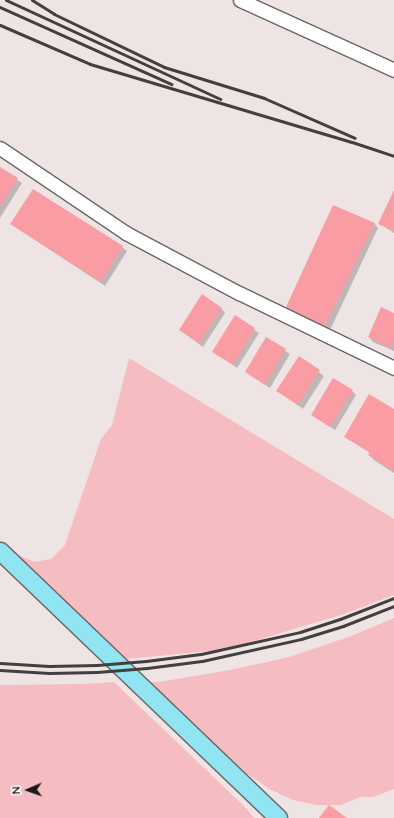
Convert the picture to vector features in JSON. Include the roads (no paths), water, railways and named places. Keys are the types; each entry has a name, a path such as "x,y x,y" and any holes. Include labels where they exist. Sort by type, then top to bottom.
{"main road":[{"path":"0,552 274,816"}],"street":[{"path":"240,0 394,70"},
{"path":"0,148 126,233 239,293 394,368"}],"railway":[{"path":"6,0 220,99"},
{"path":"32,0 54,14 164,67 264,98 355,138"},
{"path":"0,7 171,84"},
{"path":"0,25 90,64 352,142 394,156"},
{"path":"0,663 49,666 97,665 201,654 300,632 340,619 394,598"},
{"path":"0,670 49,673 97,672 147,668 202,661 301,639 343,626 394,606"}]}
